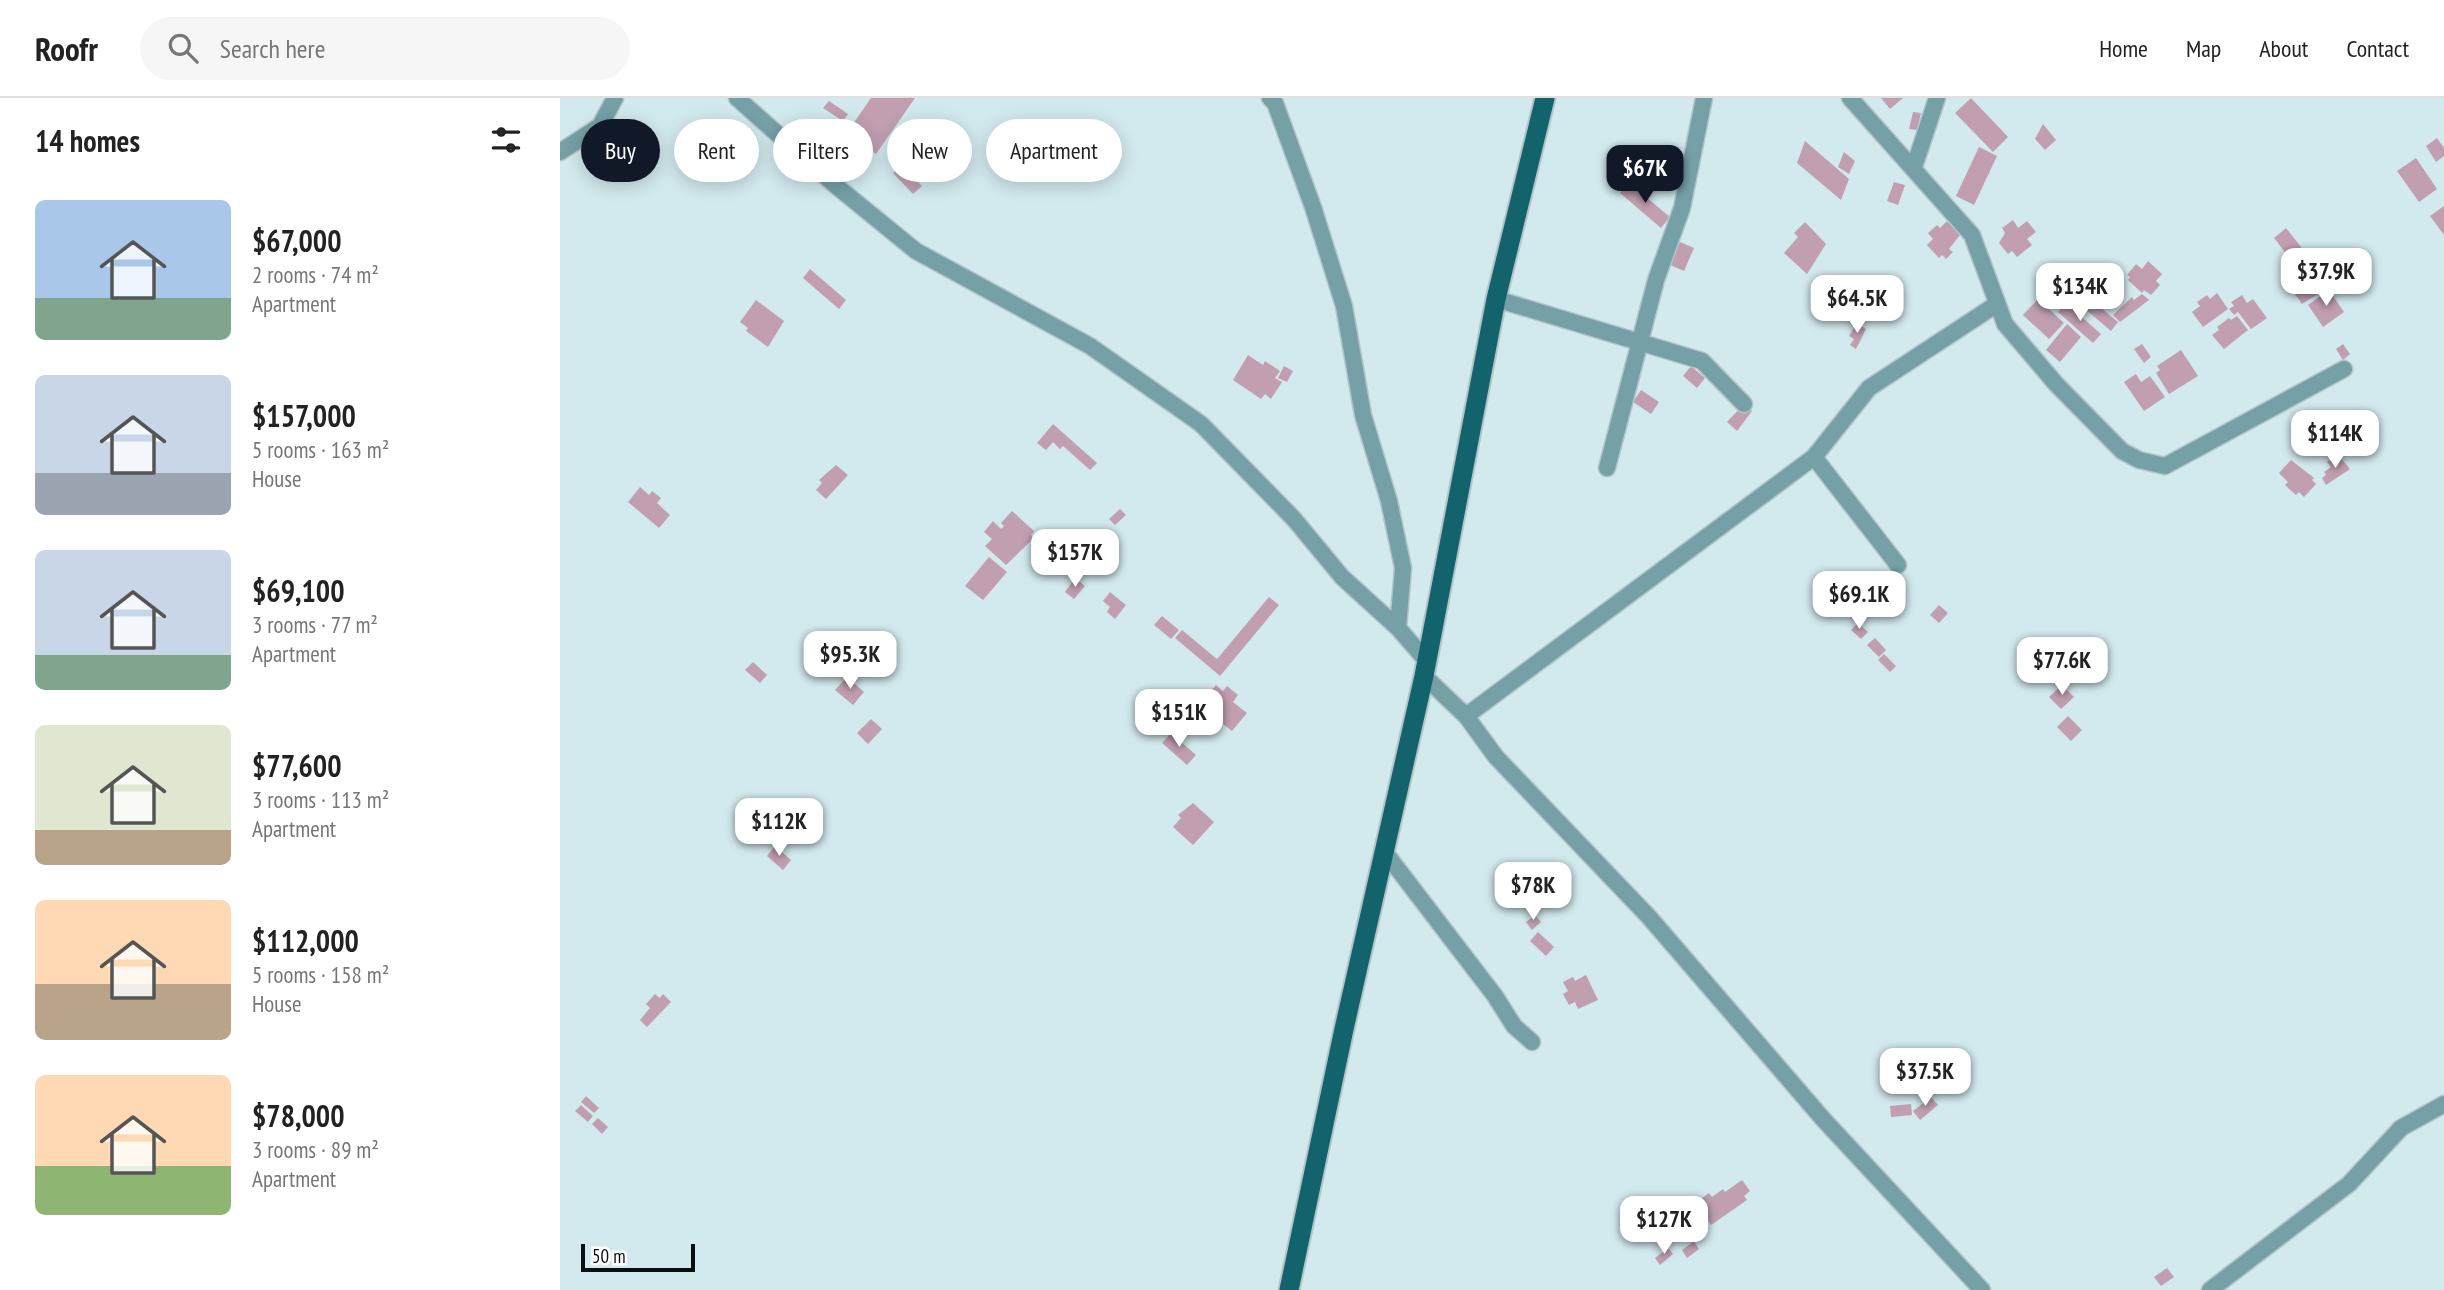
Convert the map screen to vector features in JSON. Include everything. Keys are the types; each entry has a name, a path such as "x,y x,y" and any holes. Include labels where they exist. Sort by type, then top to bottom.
{"main road":[{"path":"1289,1290 1424,667 1496,299 1545,98"}],"street":[{"path":"560,152 600,126 615,98"},
{"path":"737,98 835,185 916,251 1090,346 1200,424 1294,519 1342,577 1398,628 1424,667 1466,716 1496,757 1649,917 1823,1119 1982,1290"},
{"path":"1270,98 1275,103 1313,207 1343,306 1363,415 1389,501 1403,568 1398,628"},
{"path":"1608,468 1656,280 1682,208 1704,98"},
{"path":"1850,98 1972,235 2005,324 2056,384 2122,451 2139,460 2165,466 2344,369"},
{"path":"1914,167 1937,98"},
{"path":"1496,299 1702,361 1744,404"},
{"path":"1466,716 1814,457 1869,388 1997,304"},
{"path":"1814,457 1898,565"},
{"path":"1384,851 1495,996 1514,1026 1532,1042"},
{"path":"2210,1290 2349,1184 2401,1128 2444,1104"}],"building":[{"path":"871,98 915,98 900,119 887,119 887,138 876,154 873,152 873,119 856,119"},
{"path":"1881,98 1903,98 1890,109"},
{"path":"1971,98 2008,137 1993,152 1955,113"},
{"path":"829,101 848,114 844,119 840,119 823,108"},
{"path":"1913,112 1921,113 1917,130 1909,129"},
{"path":"2043,124 2056,140 2045,150 2035,139"},
{"path":"2437,138 2444,148 2444,156 2436,162 2426,146"},
{"path":"1805,141 1849,179 1841,200 1797,163"},
{"path":"1979,147 1997,156 1974,205 1956,196"},
{"path":"1844,152 1855,161 1849,174 1838,167"},
{"path":"2416,158 2437,189 2419,202 2397,171"},
{"path":"902,182 918,182 922,186 913,194"},
{"path":"1894,182 1905,185 1898,205 1887,201"},
{"path":"1629,183 1670,217 1661,228 1620,193"},
{"path":"2444,206 2444,235 2430,216"},
{"path":"2013,220 2018,228 2027,221 2036,232 2027,239 2032,245 2017,257 2012,251 2008,254 1999,243 2005,233 2002,228"},
{"path":"1947,221 1960,235 1949,249 1953,252 1946,259 1942,255 1939,258 1927,245 1933,239 1928,233 1937,225 1940,228"},
{"path":"1805,222 1826,244 1807,274 1784,253 1798,237 1794,233"},
{"path":"2286,228 2312,261 2299,270 2274,238"},
{"path":"1680,242 1694,248 1684,271 1670,265"},
{"path":"2148,261 2162,274 2156,281 2160,285 2151,295 2144,290 2142,293 2128,280 2130,277 2127,275 2136,264 2142,269"},
{"path":"810,269 846,300 839,309 803,278"},
{"path":"2320,273 2329,286 2323,290 2314,277"},
{"path":"2298,279 2305,291 2315,284 2321,292 2302,304 2289,286"},
{"path":"2070,282 2118,322 2111,331 2063,290"},
{"path":"2329,290 2344,312 2323,327 2308,305"},
{"path":"2217,293 2228,309 2203,327 2192,312 2200,306 2197,302 2207,295 2210,299"},
{"path":"2142,294 2149,300 2120,322 2113,315 2132,297 2134,300"},
{"path":"2242,295 2247,303 2253,299 2267,318 2251,329 2238,312 2234,315 2229,309 2234,306 2231,302"},
{"path":"2038,299 2064,323 2049,339 2023,315"},
{"path":"756,300 784,321 768,347 746,331 748,328 740,322"},
{"path":"2066,303 2101,334 2093,343 2058,312"},
{"path":"2237,316 2248,330 2224,349 2212,335 2219,330 2217,327 2229,318 2231,320"},
{"path":"1857,323 1866,329 1856,349 1850,345 1854,339 1849,336"},
{"path":"2067,324 2081,337 2060,362 2046,350"},
{"path":"2142,344 2151,357 2144,363 2134,349"},
{"path":"2343,344 2350,354 2343,360 2336,349"},
{"path":"2181,350 2198,376 2169,394 2156,373 2160,370 2157,366"},
{"path":"1248,355 1263,365 1265,361 1280,371 1275,378 1282,382 1271,399 1265,394 1261,399 1233,380"},
{"path":"1284,366 1293,371 1287,382 1278,378"},
{"path":"1691,366 1705,378 1697,388 1683,376"},
{"path":"2136,374 2141,382 2150,376 2165,397 2144,411 2124,382"},
{"path":"1641,390 1659,402 1651,414 1633,402"},
{"path":"1744,404 1752,411 1737,431 1727,422"},
{"path":"1053,424 1097,463 1090,470 1063,446 1060,449 1053,442 1046,450 1037,443"},
{"path":"2340,457 2350,469 2326,485 2322,478 2326,475 2324,472 2331,467 2327,462"},
{"path":"2291,460 2314,478 2312,480 2316,484 2304,497 2299,492 2296,495 2285,485 2288,482 2279,473"},
{"path":"836,465 848,475 826,499 816,490 822,483 819,480"},
{"path":"640,487 649,495 652,491 661,498 657,503 670,515 659,528 628,502"},
{"path":"1120,509 1126,515 1115,525 1109,519"},
{"path":"1012,511 1034,531 1031,535 1034,538 1006,565 985,546 992,539 984,532 993,521 1001,529 1004,526 1001,523"},
{"path":"1058,536 1087,563 1074,577 1045,551"},
{"path":"989,557 1007,572 983,600 965,586"},
{"path":"1075,578 1085,586 1074,599 1065,592"},
{"path":"1110,592 1126,605 1115,619 1107,612 1110,607 1103,601"},
{"path":"1269,597 1279,605 1220,676 1175,638 1182,630 1217,659"},
{"path":"1939,605 1948,613 1939,623 1930,615"},
{"path":"1162,616 1179,630 1171,639 1154,625"},
{"path":"1858,623 1868,632 1861,639 1851,630"},
{"path":"1875,638 1886,650 1879,657 1867,645"},
{"path":"1884,654 1896,666 1890,672 1878,660"},
{"path":"753,662 767,675 760,683 745,670"},
{"path":"847,677 864,692 853,705 835,690"},
{"path":"1216,685 1223,691 1227,686 1238,695 1233,702 1247,713 1232,731 1223,724 1220,727 1212,721 1209,724 1200,717 1203,713 1197,708"},
{"path":"2062,685 2074,697 2061,709 2049,697"},
{"path":"2068,716 2082,730 2071,741 2057,727"},
{"path":"871,719 882,729 868,744 857,733"},
{"path":"1171,733 1196,755 1187,765 1162,743"},
{"path":"1193,803 1214,822 1193,845 1173,827 1181,818 1178,815"},
{"path":"775,846 791,860 783,870 767,856"},
{"path":"1535,915 1541,922 1532,930 1526,922"},
{"path":"1538,932 1554,947 1546,956 1530,941"},
{"path":"1586,975 1598,1000 1578,1009 1575,1002 1569,1005 1563,994 1568,991 1563,982 1573,977 1575,981"},
{"path":"655,994 660,998 663,994 671,1002 647,1027 640,1020 650,1008 646,1004"},
{"path":"586,1096 599,1108 594,1113 581,1102"},
{"path":"1931,1097 1938,1105 1920,1120 1913,1111"},
{"path":"1911,1104 1912,1115 1891,1117 1890,1106"},
{"path":"581,1105 593,1116 588,1122 575,1111"},
{"path":"598,1118 608,1127 602,1134 592,1124"},
{"path":"1742,1180 1750,1191 1744,1196 1747,1200 1711,1225 1707,1219 1701,1223 1694,1213 1700,1208 1696,1202 1709,1193 1712,1197 1723,1189 1725,1192"},
{"path":"1694,1241 1699,1249 1687,1258 1682,1250"},
{"path":"1668,1248 1673,1254 1660,1265 1655,1258"},
{"path":"2167,1268 2174,1277 2161,1286 2154,1277"}]}
